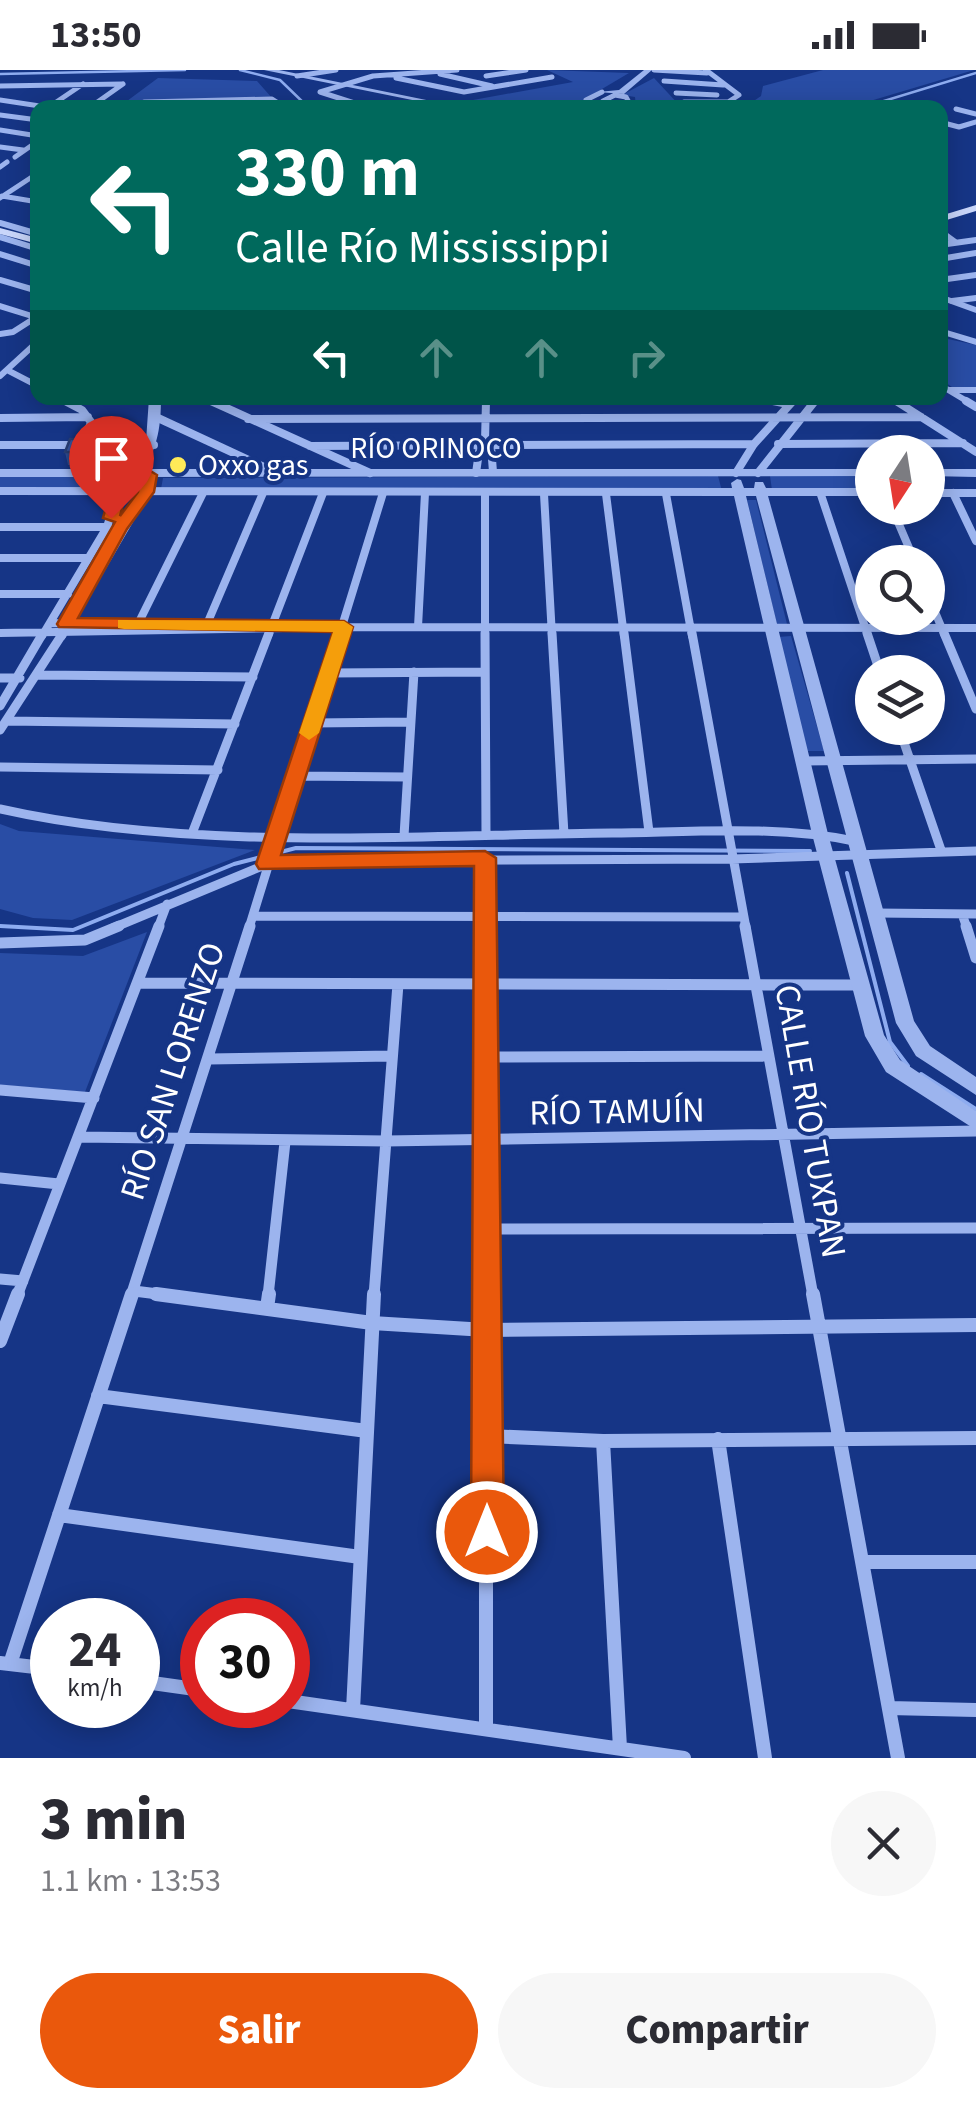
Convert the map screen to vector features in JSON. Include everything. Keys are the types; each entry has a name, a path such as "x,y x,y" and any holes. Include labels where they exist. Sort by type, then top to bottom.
{"main road":[{"path":"948,217 976,208"},
{"path":"0,234 30,243"}],"street":[{"path":"268,70 418,100"},
{"path":"288,70 339,83"},
{"path":"297,76 336,70"},
{"path":"337,100 320,96 339,83 382,75 457,70"},
{"path":"486,73 526,70"},
{"path":"382,75 464,92 552,77 541,70"},
{"path":"602,97 635,70"},
{"path":"615,95 650,71 706,72 738,96"},
{"path":"650,71 682,100"},
{"path":"428,72 498,87"},
{"path":"664,81 724,85"},
{"path":"61,100 84,84"},
{"path":"0,86 122,84 100,100"},
{"path":"13,102 41,85"},
{"path":"676,93 738,96"},
{"path":"586,100 615,95 631,100"},
{"path":"730,100 738,96"},
{"path":"0,100 30,104"},
{"path":"956,109 976,118"},
{"path":"0,115 30,119"},
{"path":"948,122 965,125 976,118"},
{"path":"0,130 30,136"},
{"path":"15,156 30,145"},
{"path":"0,147 24,150"},
{"path":"1,197 30,178"},
{"path":"24,182 30,183"},
{"path":"1,197 30,201"},
{"path":"0,223 30,232"},
{"path":"948,237 955,242"},
{"path":"948,243 976,240"},
{"path":"948,258 976,253"},
{"path":"0,254 30,263"},
{"path":"948,279 976,275"},
{"path":"0,280 30,289"},
{"path":"948,301 976,298"},
{"path":"948,302 976,313"},
{"path":"0,306 30,314"},
{"path":"0,334 13,332 30,320"},
{"path":"948,335 976,342"},
{"path":"0,376 30,351"},
{"path":"9,370 30,382"},
{"path":"948,388 976,390"},
{"path":"948,390 976,407"},
{"path":"70,405 91,422 84,445"},
{"path":"0,706 107,527 118,492 143,472 154,445 154,405 277,473"},
{"path":"219,405 372,473"},
{"path":"476,473 484,444 486,405"},
{"path":"788,405 754,444 736,473 826,857 874,1036 893,1066 976,1122"},
{"path":"811,405 758,473 760,492 856,848 914,1040 976,1087"},
{"path":"903,405 976,452"},
{"path":"0,418 88,417"},
{"path":"248,419 922,417"},
{"path":"778,444 963,443"},
{"path":"484,444 492,472"},
{"path":"310,446 754,444"},
{"path":"0,445 154,445"},
{"path":"4,726 38,675 119,528 146,492 143,472"},
{"name":"RÍO ORINOCO","path":"0,473 855,473"},
{"path":"945,473 976,473"},
{"name":"RÍO ORINOCO","path":"0,492 855,492"},
{"path":"820,492 855,597"},
{"path":"138,624 203,493"},
{"path":"207,624 263,493"},
{"path":"193,831 323,493"},
{"path":"945,493 976,493"},
{"path":"953,493 976,541"},
{"name":"RÍO SAN LORENZO","path":"5,1663 134,1291 383,494"},
{"path":"418,627 425,494"},
{"path":"485,494 486,833"},
{"path":"544,494 564,834"},
{"path":"606,494 649,832"},
{"name":"CALLE RÍO TUXPAN","path":"666,494 898,1758"},
{"path":"0,527 119,528"},
{"path":"0,558 88,558"},
{"path":"0,594 68,594"},
{"path":"63,628 138,624 166,628 207,624 273,628"},
{"path":"0,633 49,628 855,627"},
{"path":"945,628 976,628"},
{"path":"944,635 976,708"},
{"path":"404,836 414,672"},
{"path":"328,673 484,672"},
{"path":"38,675 254,677"},
{"path":"0,678 20,678"},
{"path":"312,723 411,722"},
{"path":"4,726 236,724"},
{"path":"904,745 941,850"},
{"path":"804,761 976,759"},
{"path":"0,767 218,770"},
{"path":"295,776 407,776"},
{"path":"0,809 43,820 274,839 649,832 826,857 856,848 976,851"},
{"path":"0,943 86,940 268,860 485,858 730,845 820,834 856,848"},
{"path":"485,858 486,1729"},
{"path":"0,1341 167,904"},
{"path":"876,912 976,914"},
{"path":"962,914 976,958"},
{"path":"254,916 743,917"},
{"path":"140,983 860,985"},
{"path":"353,1710 372,1323 398,984"},
{"path":"208,1059 391,1056"},
{"path":"488,1057 768,1056"},
{"path":"0,1090 94,1098"},
{"name":"RÍO TAMUÍN","path":"79,1137 284,1142 976,1131"},
{"path":"267,1308 284,1142"},
{"path":"0,1178 60,1184"},
{"path":"488,1229 976,1228"},
{"path":"0,1279 24,1281"},
{"path":"134,1291 372,1323 486,1330 976,1325"},
{"path":"98,1396 366,1430"},
{"path":"488,1436 603,1441 976,1438"},
{"path":"718,1439 765,1758"},
{"path":"603,1441 620,1748"},
{"path":"59,1515 360,1557"},
{"path":"864,1562 976,1562"},
{"path":"5,1663 30,1667"},
{"path":"310,1704 684,1758"},
{"path":"889,1708 976,1710"}],"shaded area":[{"path":"547,70 629,73 583,100 473,100 573,82"},
{"path":"823,70 974,70 873,100 755,100 761,96 763,86"},
{"path":"158,78 257,81 272,98 175,100 128,100"},
{"path":"654,78 674,100 635,100 622,95"},
{"path":"948,339 976,345 976,389 955,389 948,384"},
{"path":"0,476 119,477 114,489 0,488"},
{"path":"718,476 722,491 161,489 163,478"},
{"path":"770,476 855,476 855,490 772,490"},
{"path":"747,500 756,500 787,624 777,625"},
{"path":"791,636 824,751 807,751 778,637"},
{"path":"0,824 19,831 255,850 72,920 33,918 0,909"},
{"path":"147,932 85,1092 0,1085 0,953 83,956"}],"building":[{"path":"70,439 94,439 89,452 65,452"}],"waterway":[{"path":"0,74 185,70"},
{"path":"240,70 280,80 301,100"},
{"path":"887,100 976,73"},
{"path":"0,926 73,930 234,864 296,848 810,851"},
{"path":"847,873 890,1042 908,1066"},
{"path":"921,1074 976,1109"}],"slow traffic":[{"path":"124,624 344,627 309,733"}],"place":[{"name":"Oxxo gas","path":"178,465"}],"route":[{"path":"111,518 118,492 134,475 149,475 146,492 119,528 66,624 344,627 267,864 336,858 485,858 487,1532"}]}
